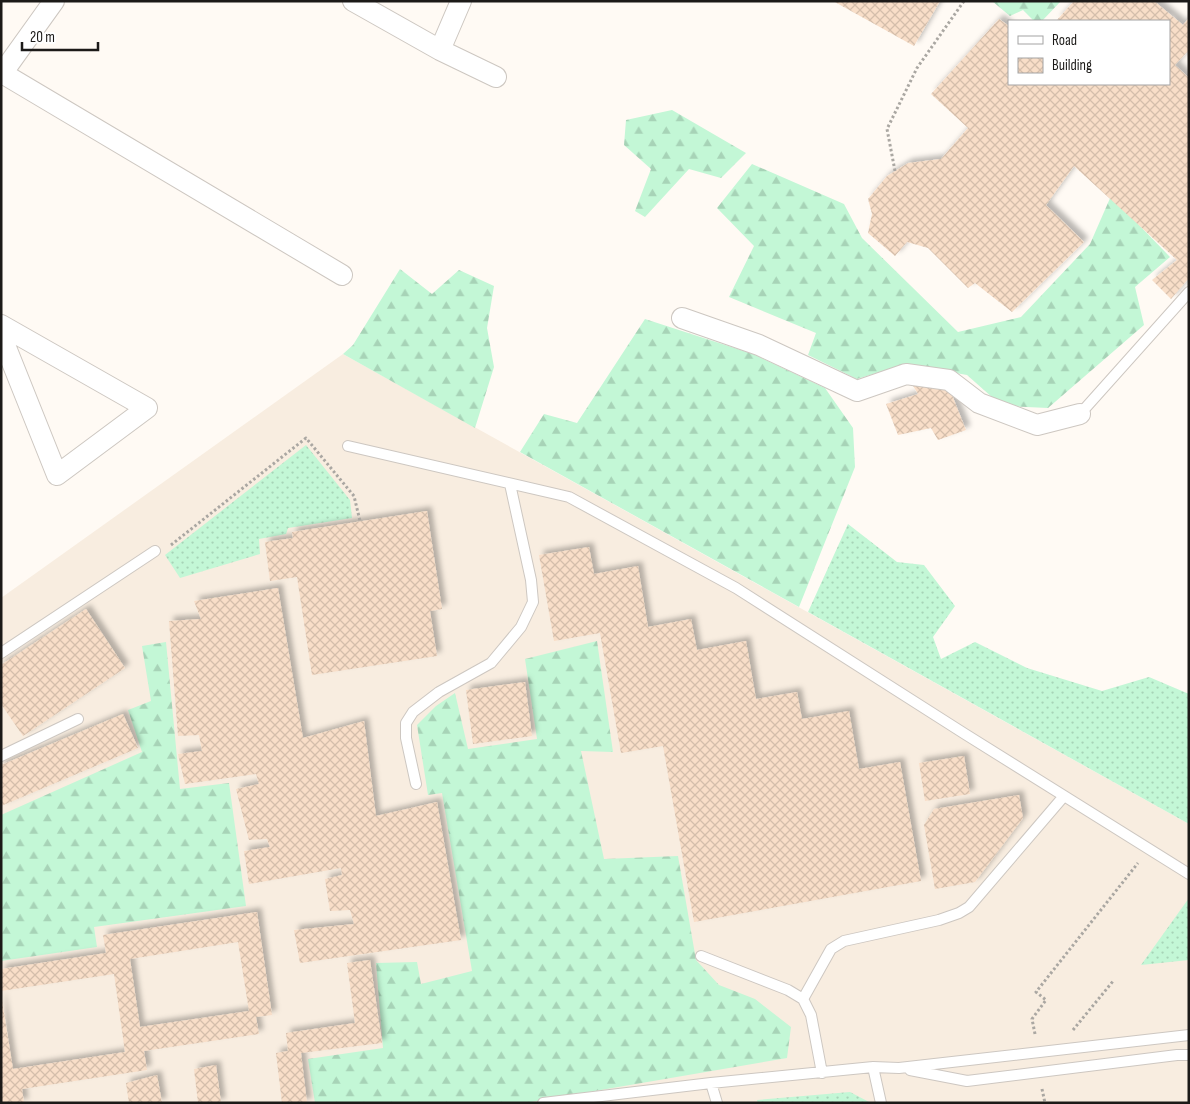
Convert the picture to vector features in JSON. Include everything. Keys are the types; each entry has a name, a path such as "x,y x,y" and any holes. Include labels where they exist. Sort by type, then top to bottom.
{"street":[{"path":"54,1 2,74 342,275"},
{"path":"353,1 440,50 496,77"},
{"path":"440,50 461,1"},
{"path":"682,318 759,345 856,391 906,374 950,380 979,402 1037,425 1080,414"},
{"path":"1,325 147,408 57,475 1,335"}],"lane":[{"path":"1080,414 1189,292"},
{"path":"348,446 569,497 736,588 1189,874"},
{"path":"416,784 406,738 406,723 413,712 439,692 491,663 521,627 533,602 531,580 510,484"},
{"path":"1,653 155,551"},
{"path":"1,756 78,719"},
{"path":"803,998 831,949 844,941 939,920 959,913 969,907 1064,796"},
{"path":"702,956 788,990 803,998 811,1015 822,1073"},
{"path":"543,1103 711,1083 873,1068 899,1068 1189,1035"},
{"path":"899,1068 967,1082 1189,1055"},
{"path":"873,1068 881,1103"},
{"path":"711,1083 717,1103"}],"path":[{"path":"895,171 887,129 917,68 964,1"},
{"path":"155,551 167,548 306,438 354,496 360,521"},
{"path":"1038,1052 1032,1019 1046,1000 1036,992 1149,849"},
{"path":"1072,1030 1114,980"}],"shaded area":[{"path":"343,354 1189,824 1189,1103 1,1103 1,598"}],"green space":[{"path":"992,1 1061,1 1043,20 1033,20 1023,10 1010,16"},
{"path":"672,110 746,153 721,178 689,169 645,217 635,211 651,169 624,145 626,120"},
{"path":"752,164 844,204 862,238 958,332 1021,317 1090,244 1111,196 1170,257 1135,287 1144,325 1048,408 1002,406 967,375 905,364 857,379 808,355 816,333 729,297 754,246 717,208"},
{"path":"400,269 432,294 459,270 494,286 487,328 494,367 475,428 343,354 353,345"},
{"path":"645,319 753,354 825,388 853,428 855,467 799,607 520,452 544,414 577,423"},
{"path":"306,445 350,500 352,518 288,528 286,534 259,539 260,554 180,578 165,555"},
{"path":"848,524 897,562 924,565 955,606 933,637 941,659 975,642 1027,668 1102,691 1149,677 1189,694 1189,824 808,612"},
{"path":"597,641 613,752 581,751 604,859 678,856 696,960 719,985 755,999 791,1027 787,1058 525,1103 315,1103 308,1059 383,1048 376,963 417,962 421,984 472,971 442,793 428,795 417,725 436,706 455,693 468,749 537,739 525,659"},
{"path":"166,642 180,789 229,783 246,906 94,927 97,947 1,961 1,815 142,752 128,710 151,701 142,646"},
{"path":"1189,898 1189,960 1141,965"},
{"path":"850,1092 871,1103 758,1103 757,1100"}],"building":[{"path":"833,1 940,1 914,46"},
{"path":"1074,1 1154,1 1183,25 1189,18 1189,50 1175,65 1189,78 1189,278 1171,299 1152,280 1177,260 1074,166 1046,205 1084,242 1012,312 975,283 968,288 928,248 907,242 895,256 868,233 872,214 868,199 887,176 908,163 941,159 968,128 931,94 999,19 1008,25 1008,85 1170,85 1170,20 1057,20"},
{"path":"912,384 948,385 966,430 938,440 931,428 898,435 886,404 918,394"},
{"path":"427,511 442,609 430,611 437,656 312,675 297,577 270,581 265,542 293,538 292,532"},
{"path":"589,547 594,574 638,566 648,627 691,619 697,650 746,641 756,699 797,692 802,719 849,711 859,769 900,762 921,881 694,922 663,746 621,753 600,633 554,641 539,555"},
{"path":"278,588 303,738 364,721 376,816 437,802 461,940 300,963 294,930 354,924 350,910 330,911 325,879 342,875 341,868 249,884 244,851 270,847 267,839 249,840 236,789 259,784 256,774 185,784 178,754 202,751 199,735 178,736 169,621 201,619 194,601"},
{"path":"86,609 125,668 23,736 1,704 1,665"},
{"path":"525,682 532,736 473,744 466,690"},
{"path":"123,714 138,748 1,806 1,765"},
{"path":"964,756 970,794 925,801 919,763"},
{"path":"1019,795 1023,818 975,882 935,889 924,825 934,809"},
{"path":"257,912 272,1015 256,1017 259,1034 144,1051 147,1070 22,1089 24,1103 1,1103 1,994 13,1069 125,1052 114,974 1,991 1,969 106,953 103,935","holes":["238,942 249,1011 140,1027 130,959"]},
{"path":"370,960 382,1043 301,1053 307,1103 282,1103 276,1053 288,1051 286,1033 355,1023 347,963"},
{"path":"216,1065 221,1103 198,1103 194,1069"},
{"path":"157,1075 162,1103 129,1103 126,1083"}]}
